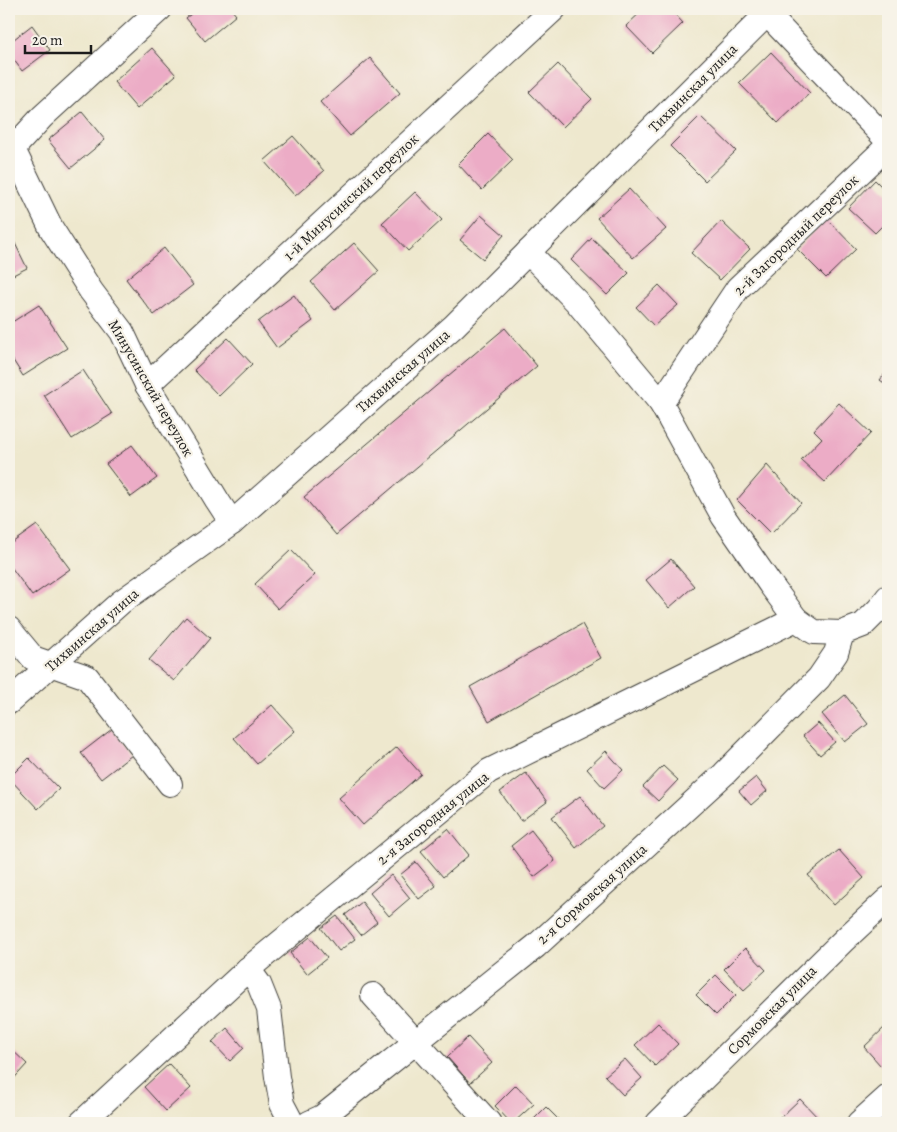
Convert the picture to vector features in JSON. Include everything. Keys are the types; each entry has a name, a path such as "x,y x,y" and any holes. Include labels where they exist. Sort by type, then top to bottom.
{"street":[{"path":"10,148 160,9"},
{"name":"1-й Минусинский переулок","path":"147,385 554,9"},
{"path":"768,12 888,141"},
{"name":"Тихвинская улица","path":"9,702 121,602 232,523 454,326 768,12"},
{"name":"2-й Загородный переулок","path":"661,403 738,288 888,146"},
{"name":"Минусинский переулок","path":"10,148 51,228 91,291 122,332 147,385 232,523"},
{"path":"528,252 576,301 661,403 723,516 796,619 814,632 842,632 863,625 885,608"},
{"name":"2-я Загородная улица","path":"81,1123 248,969 489,771 796,619"},
{"path":"9,628 33,658 87,676 170,784"},
{"name":"2-я Сормовская улица","path":"309,1123 322,1117 536,946 724,774 818,678 836,653 842,632"},
{"name":"Сормовская улица","path":"658,1123 888,899"},
{"path":"248,969 259,984 269,1009 282,1104 292,1123"},
{"path":"373,995 489,1123"},
{"path":"858,1123 888,1097"}],"building":[{"path":"197,9 231,9 236,15 205,41 186,18"},
{"path":"644,9 670,9 683,23 652,53 626,26"},
{"path":"32,25 50,50 22,71 9,53 9,43"},
{"path":"152,48 176,75 137,109 114,82"},
{"path":"771,52 810,93 778,123 739,83"},
{"path":"370,58 400,93 350,136 320,102"},
{"path":"558,64 592,99 563,127 529,92"},
{"path":"82,112 105,140 71,168 48,140"},
{"path":"700,116 736,151 705,181 670,146"},
{"path":"488,134 513,160 482,190 458,164"},
{"path":"293,136 324,171 295,196 264,161"},
{"path":"875,180 888,193 888,220 875,233 848,208"},
{"path":"629,189 666,229 633,258 597,218"},
{"path":"415,192 442,220 408,251 382,223"},
{"path":"481,215 504,235 483,259 460,240"},
{"path":"827,219 856,249 826,278 797,249"},
{"path":"721,221 750,249 720,280 691,253"},
{"path":"9,231 27,268 9,277"},
{"path":"592,238 629,273 607,295 571,260"},
{"path":"354,243 379,271 335,310 311,282"},
{"path":"164,248 193,285 154,315 126,279"},
{"path":"659,285 678,305 654,326 636,307"},
{"path":"294,295 313,321 277,348 258,322"},
{"path":"39,305 67,348 23,376 9,354 9,324"},
{"path":"505,328 537,366 336,535 304,497"},
{"path":"228,338 252,364 219,396 194,370"},
{"path":"83,370 112,414 72,439 44,395"},
{"path":"888,370 888,386 880,380"},
{"path":"839,403 871,433 825,482 801,460 822,438 814,430"},
{"path":"132,445 157,478 131,497 106,464"},
{"path":"767,465 801,503 771,534 737,500"},
{"path":"37,525 70,569 32,596 9,564 9,545"},
{"path":"291,550 315,575 278,609 255,584"},
{"path":"671,559 694,586 669,608 646,580"},
{"path":"186,617 210,638 174,681 149,660"},
{"path":"582,624 601,658 489,721 470,687"},
{"path":"845,695 868,724 845,742 822,714"},
{"path":"272,705 295,731 257,764 234,738"},
{"path":"818,723 835,742 820,755 803,736"},
{"path":"112,729 132,755 101,779 81,753"},
{"path":"397,747 421,774 363,825 339,798"},
{"path":"606,751 623,770 604,788 587,769"},
{"path":"29,758 59,789 38,809 9,778"},
{"path":"663,766 678,780 658,801 643,787"},
{"path":"526,773 547,802 521,821 500,792"},
{"path":"756,777 767,791 751,805 739,791"},
{"path":"580,796 603,826 576,848 552,817"},
{"path":"448,829 469,855 443,877 421,851"},
{"path":"531,830 555,861 534,877 511,846"},
{"path":"839,850 864,878 834,905 808,875"},
{"path":"416,862 436,886 419,899 400,875"},
{"path":"391,875 410,898 389,916 370,893"},
{"path":"362,902 377,922 361,935 345,915"},
{"path":"337,916 355,939 339,951 321,928"},
{"path":"310,937 327,958 307,974 290,953"},
{"path":"745,948 766,970 744,990 724,969"},
{"path":"716,975 736,995 716,1015 696,995"},
{"path":"658,1023 678,1044 655,1066 635,1045"},
{"path":"885,1027 888,1030 888,1059 881,1066 864,1047"},
{"path":"227,1028 244,1048 230,1061 212,1042"},
{"path":"468,1037 492,1063 470,1083 447,1057"},
{"path":"9,1047 27,1064 9,1084"},
{"path":"625,1059 642,1078 623,1095 605,1076"},
{"path":"169,1064 191,1088 166,1111 144,1087"},
{"path":"516,1085 534,1104 511,1123 495,1106"},
{"path":"800,1099 821,1121 819,1123 785,1123 780,1118"},
{"path":"546,1107 562,1123 530,1123"}]}
